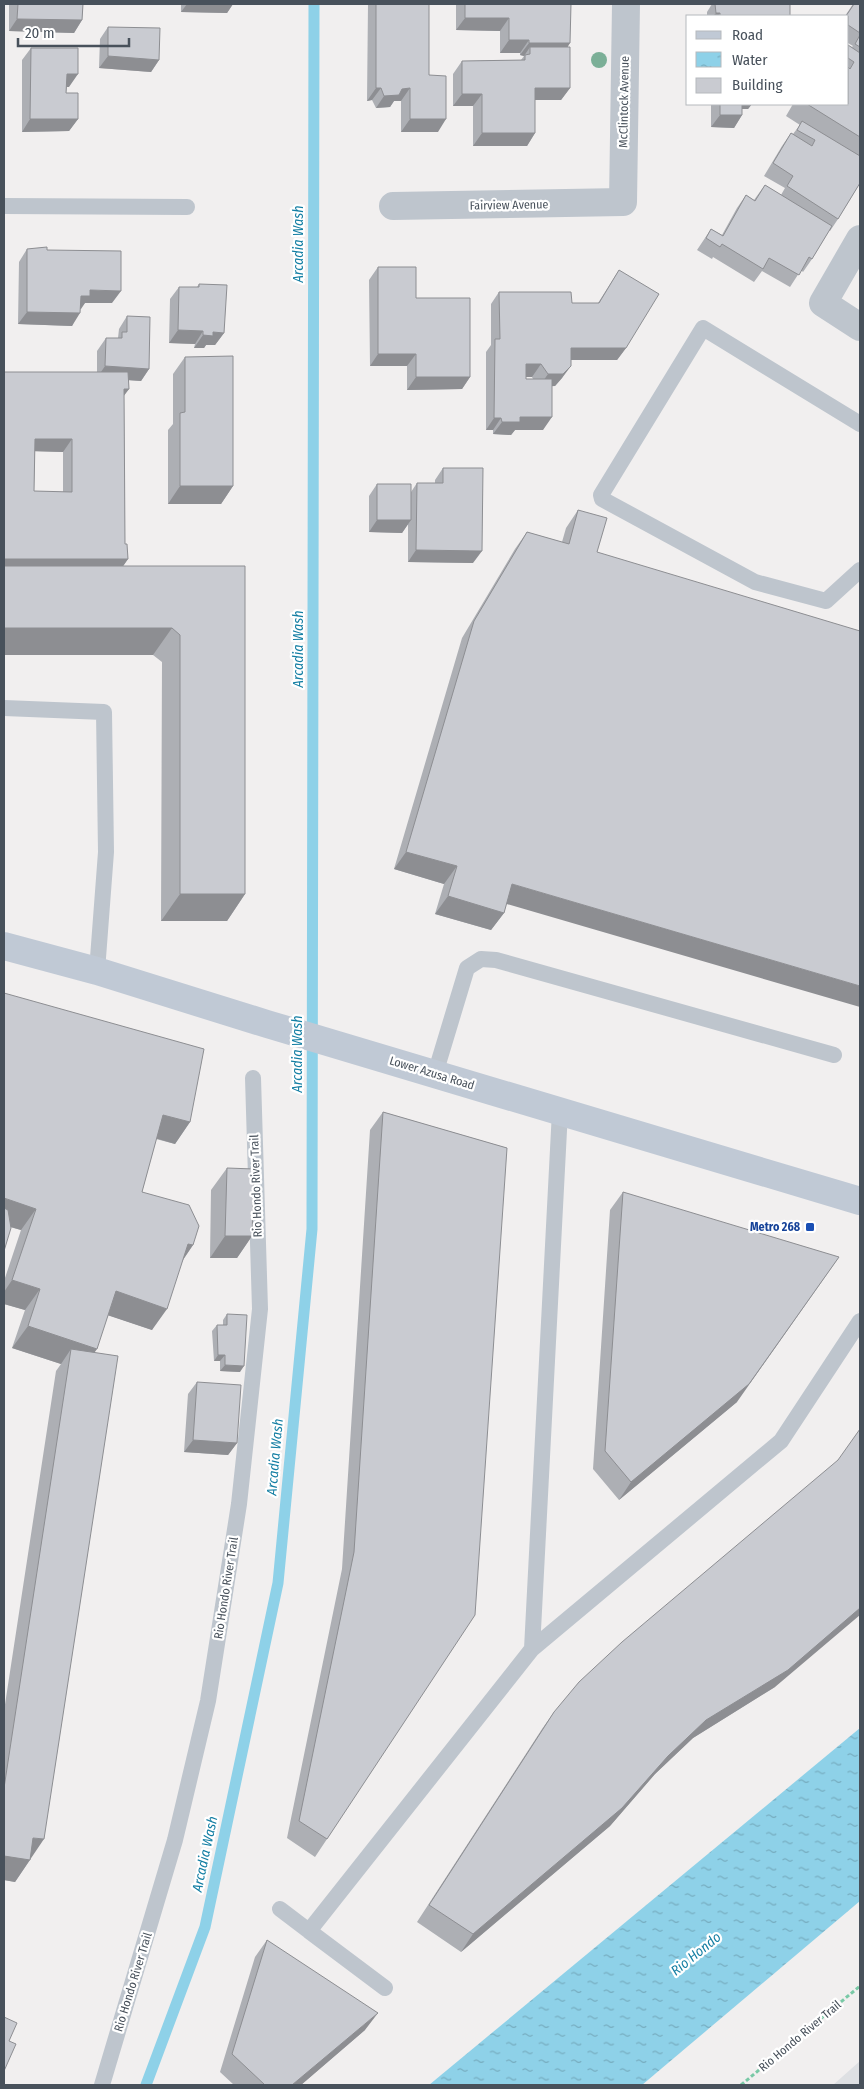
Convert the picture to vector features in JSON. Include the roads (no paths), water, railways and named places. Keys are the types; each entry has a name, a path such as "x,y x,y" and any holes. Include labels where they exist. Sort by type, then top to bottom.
{"main road":[{"name":"Lower Azusa Road","path":"4,946 97,971 267,1024 860,1201"}],"street":[{"name":"McClintock Avenue","path":"623,201 626,4"},
{"name":"Fairview Avenue","path":"393,206 621,203 623,201"},
{"path":"860,239 823,300 826,306 860,327"}],"lane":[{"path":"4,206 187,207"},
{"path":"860,424 703,328 601,495 602,499 755,582 826,601 860,570"},
{"path":"4,708 104,712 106,852 97,971"},
{"path":"435,1074 467,968 481,959 496,960 834,1055"},
{"name":"Rio Hondo River Trail","path":"102,2085 178,1831 208,1701 240,1504 260,1309 253,1078"},
{"path":"532,1649 560,1111"},
{"path":"309,1930 532,1649 781,1441 860,1321"},
{"path":"280,1909 385,1988"}],"water":[{"name":"Rio Hondo","path":"860,1728 860,1901 642,2085 429,2085"}],"waterway":[{"name":"Arcadia Wash","path":"146,2085 205,1927 278,1583 312,1229 314,4"}],"place":[{"name":"Metro 268","path":"810,1227"}]}
